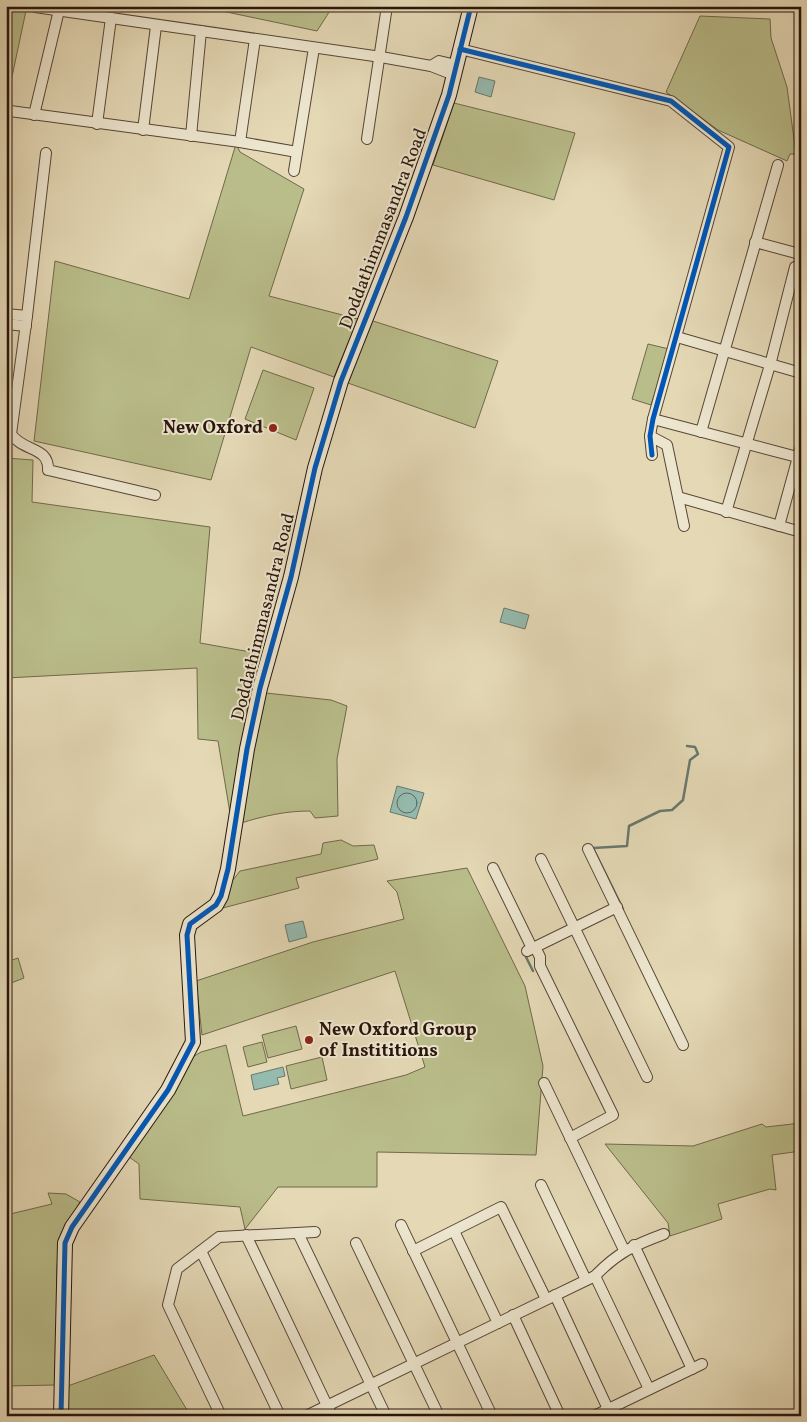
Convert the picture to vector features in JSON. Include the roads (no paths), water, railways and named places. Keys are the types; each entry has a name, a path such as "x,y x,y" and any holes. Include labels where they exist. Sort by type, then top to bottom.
{"street":[{"path":"367,139 381,58 387,6"},
{"name":"Doddathimmasandra Road","path":"61,1416 63,1257 65,1242 72,1227 168,1090 193,1042 187,935 190,924 216,905 221,896 228,870 247,749 260,688 291,577 315,468 341,381 406,217 449,95 470,6"},
{"path":"35,7 60,8 156,26 256,39 431,66 438,61 455,70"},
{"path":"34,115 60,8"},
{"path":"98,124 111,18"},
{"path":"143,130 156,26"},
{"path":"191,136 201,31"},
{"path":"240,142 256,39"},
{"path":"294,172 314,48"},
{"path":"460,49 671,101 729,147 653,419 650,436 652,455"},
{"path":"10,110 98,124 240,142 298,152"},
{"path":"46,153 27,321 11,434 17,442 45,455 48,462 48,470 155,495"},
{"path":"702,432 723,352 778,165"},
{"path":"755,242 796,253"},
{"path":"726,512 770,365 795,267"},
{"path":"6,314 27,321"},
{"path":"6,324 27,321"},
{"path":"677,337 723,352 801,373"},
{"path":"653,419 799,458"},
{"path":"650,436 668,445 684,526"},
{"path":"779,526 801,446"},
{"path":"678,497 801,532"},
{"path":"588,849 683,1045"},
{"path":"541,859 647,1077"},
{"path":"493,868 532,948 540,957 540,966 613,1115 570,1138"},
{"path":"532,948 617,908"},
{"path":"544,1083 624,1250"},
{"path":"541,1185 649,1390"},
{"path":"413,1251 501,1207 608,1409"},
{"path":"401,1225 492,1416"},
{"path":"454,1231 498,1323"},
{"path":"221,1416 168,1305 178,1269 220,1237 315,1232"},
{"path":"298,1233 386,1416"},
{"path":"306,1416 590,1278 624,1250 664,1234"},
{"path":"246,1235 332,1416"},
{"path":"356,1243 439,1416"},
{"path":"634,1245 692,1369"},
{"path":"201,1251 280,1416"},
{"path":"513,1316 560,1416"},
{"path":"594,1416 702,1364"}],"water":[{"path":"479,77 495,81 491,97 475,92"},
{"path":"504,608 529,615 525,629 500,622"},
{"path":"397,786 424,793 416,819 390,812"},
{"path":"303,921 307,937 289,942 285,925"},
{"path":"283,1067 285,1076 277,1078 279,1084 254,1090 251,1075"}],"waterway":[{"path":"623,909 593,848 627,846 629,826 660,811 672,810 683,800 690,760 698,754 695,747 687,746"},
{"path":"531,954 526,957 533,971"}],"place":[{"name":"New Oxford","path":"273,428"},
{"name":"New Oxford Group of Instititions","path":"309,1040"}]}
